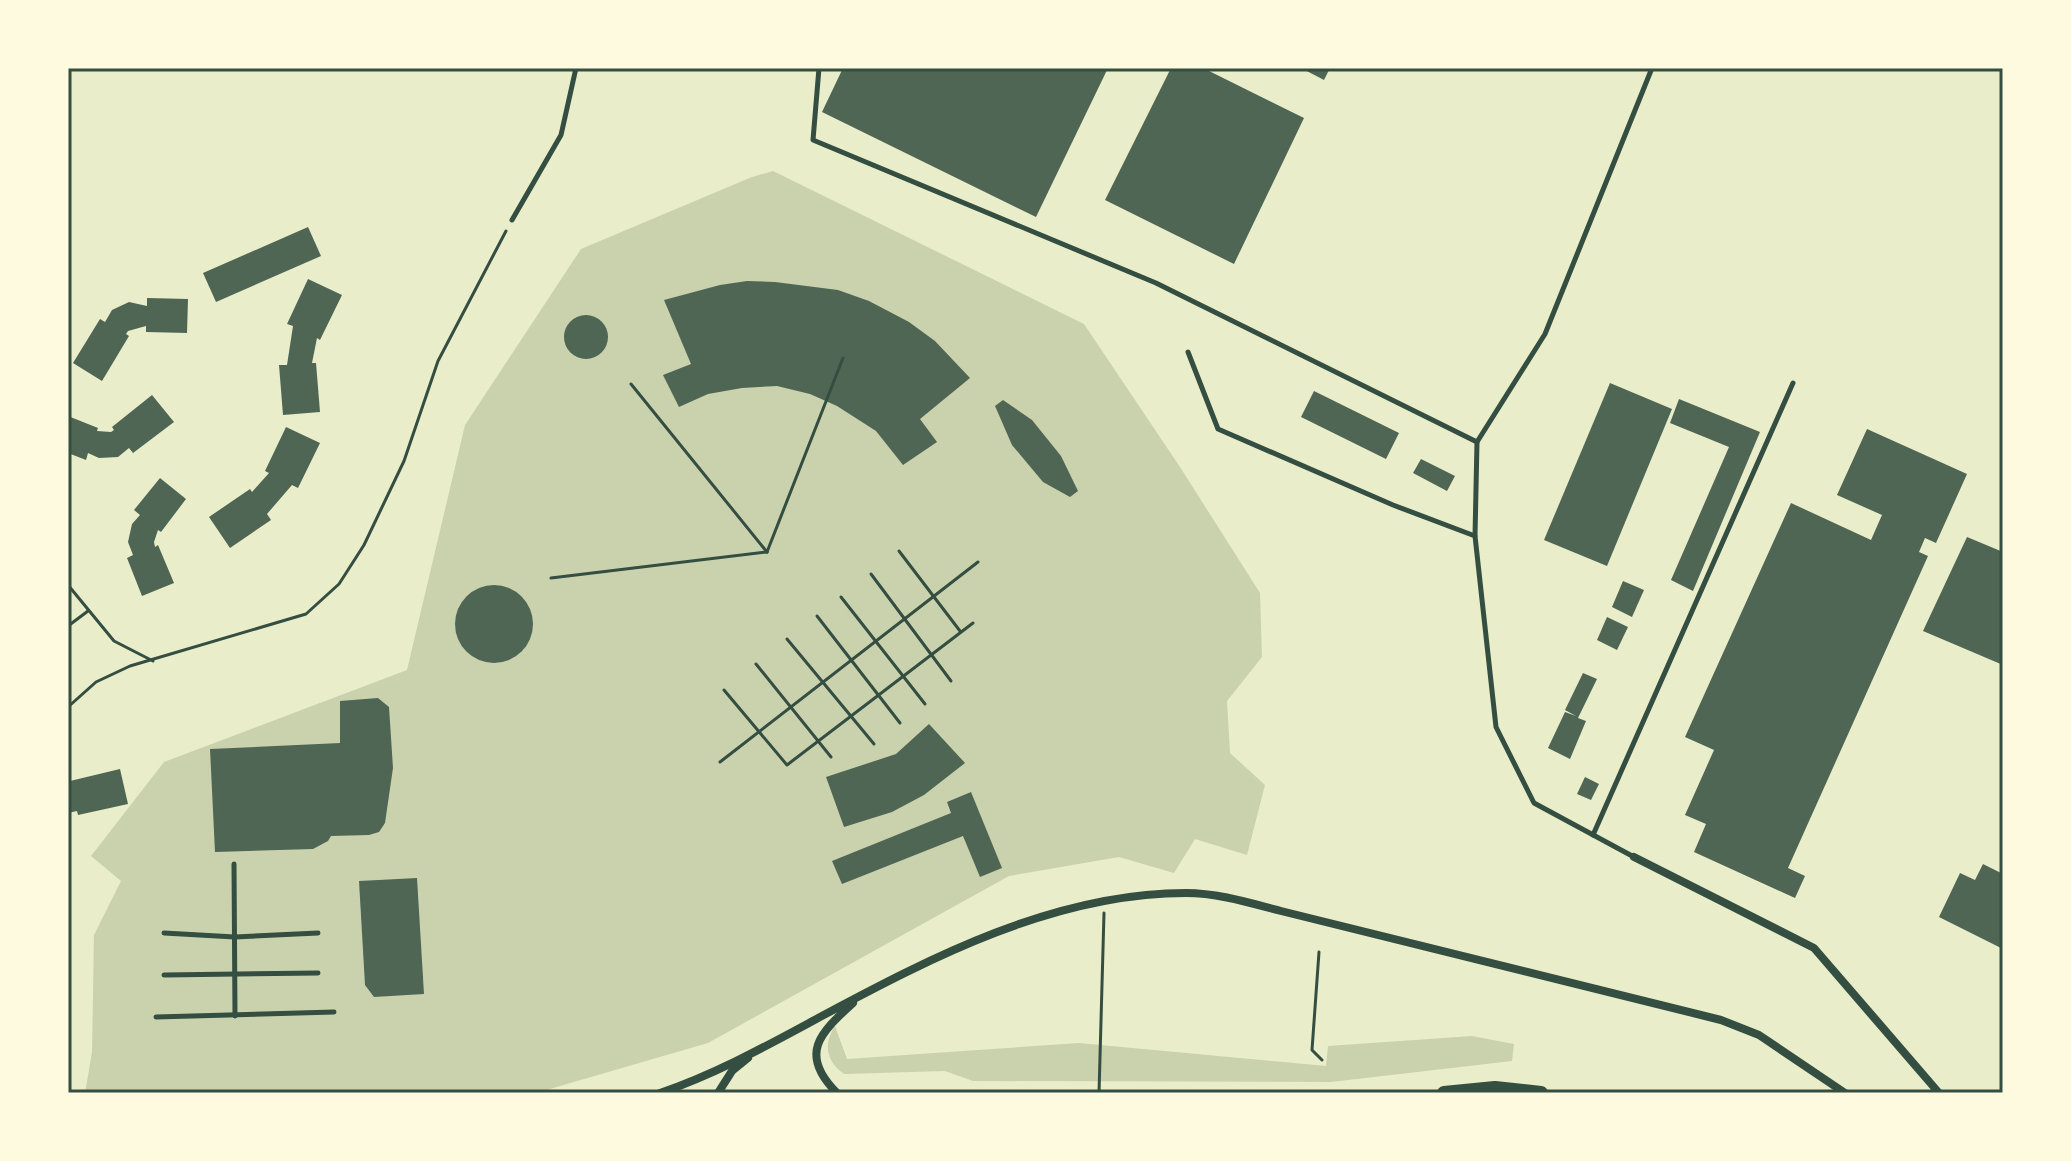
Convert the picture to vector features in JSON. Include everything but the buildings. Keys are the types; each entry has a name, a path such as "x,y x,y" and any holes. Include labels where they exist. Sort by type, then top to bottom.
{"main road":[{"path":"1444,1093 1495,1088 1541,1093"}],"street":[{"path":"1634,857 1814,948 1939,1093"},
{"path":"660,1093 765,1046 981,937 1026,921 1104,902 1185,893 1213,895 1721,1020 1759,1035 1845,1093"},
{"path":"837,1093 819,1069 815,1050 833,1022 864,994"},
{"path":"718,1093 732,1071 765,1046"}],"lane":[{"path":"512,220 561,135 576,68"},
{"path":"819,68 813,140 1156,283 1477,442"},
{"path":"1634,857 1534,803 1496,727 1475,536 1477,442 1545,334 1652,68"},
{"path":"1188,352 1218,429 1393,505 1475,536"},
{"path":"1593,835 1793,383"},
{"path":"234,864 235,1016"},
{"path":"164,933 235,937 318,933"},
{"path":"164,975 318,973"},
{"path":"156,1017 334,1012"}],"path":[{"path":"68,707 96,682 130,666 306,614 339,584 364,545 404,461 438,361 512,220"},
{"path":"767,552 843,358"},
{"path":"631,384 767,552"},
{"path":"899,551 961,632"},
{"path":"551,578 767,552"},
{"path":"720,762 978,562"},
{"path":"871,574 951,681"},
{"path":"68,585 114,641 153,661"},
{"path":"841,597 925,704"},
{"path":"68,626 88,611"},
{"path":"817,616 900,723"},
{"path":"724,690 787,765 973,623"},
{"path":"787,639 874,744"},
{"path":"756,664 831,757"},
{"path":"1099,1093 1104,902"},
{"path":"1319,952 1312,1050 1322,1060"}],"green space":[{"path":"773,171 1084,324 1260,593 1262,657 1227,701 1230,753 1265,785 1247,855 1195,839 1174,873 1119,857 1009,876 708,1043 536,1093 85,1093 92,1052 94,935 121,881 91,856 164,762 407,670 465,425 581,249"},
{"path":"835,1026 847,1059 1079,1043 1326,1066 1328,1046 1472,1036 1514,1044 1512,1061 1331,1082 973,1081 945,1071 844,1074 833,1064 828,1052 829,1039"}]}
